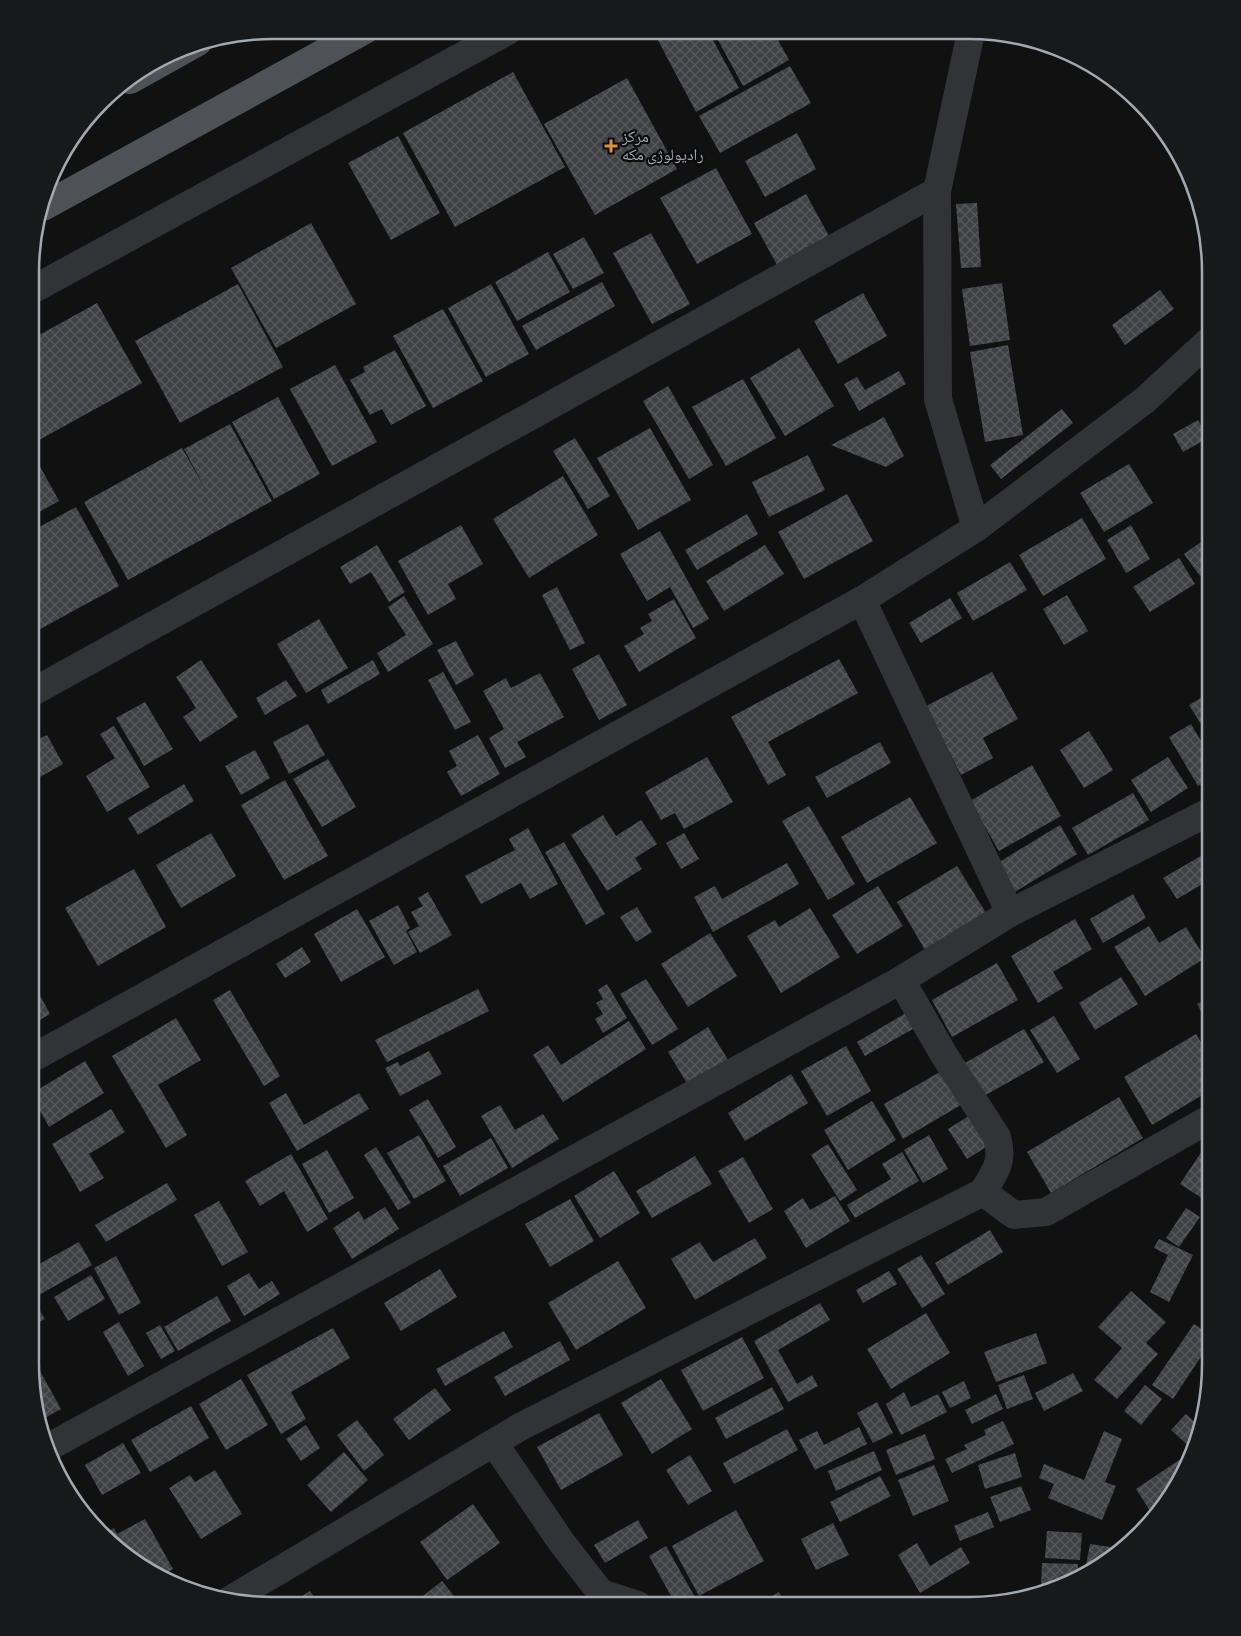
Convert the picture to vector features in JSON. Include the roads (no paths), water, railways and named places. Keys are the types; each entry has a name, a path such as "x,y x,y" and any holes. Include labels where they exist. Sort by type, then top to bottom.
{"main road":[{"path":"49,204 349,39"}],"street":[{"path":"39,286 493,39"},
{"path":"970,39 937,192 938,399 976,528"},
{"path":"39,689 937,192"},
{"path":"39,1055 862,600 976,528 1145,400 1202,347"},
{"path":"862,600 1010,913"},
{"path":"53,1445 901,980 1010,913 1202,816"},
{"path":"239,1595 520,1427 983,1192 999,1164 1000,1149 997,1137 944,1055 901,980"},
{"path":"983,1192 1014,1215 1046,1212 1202,1123"},
{"path":"494,1443 562,1543 602,1593 614,1597"}],"place":[{"name":"مرکز رادیولوژی مکه","path":"611,146"}]}
